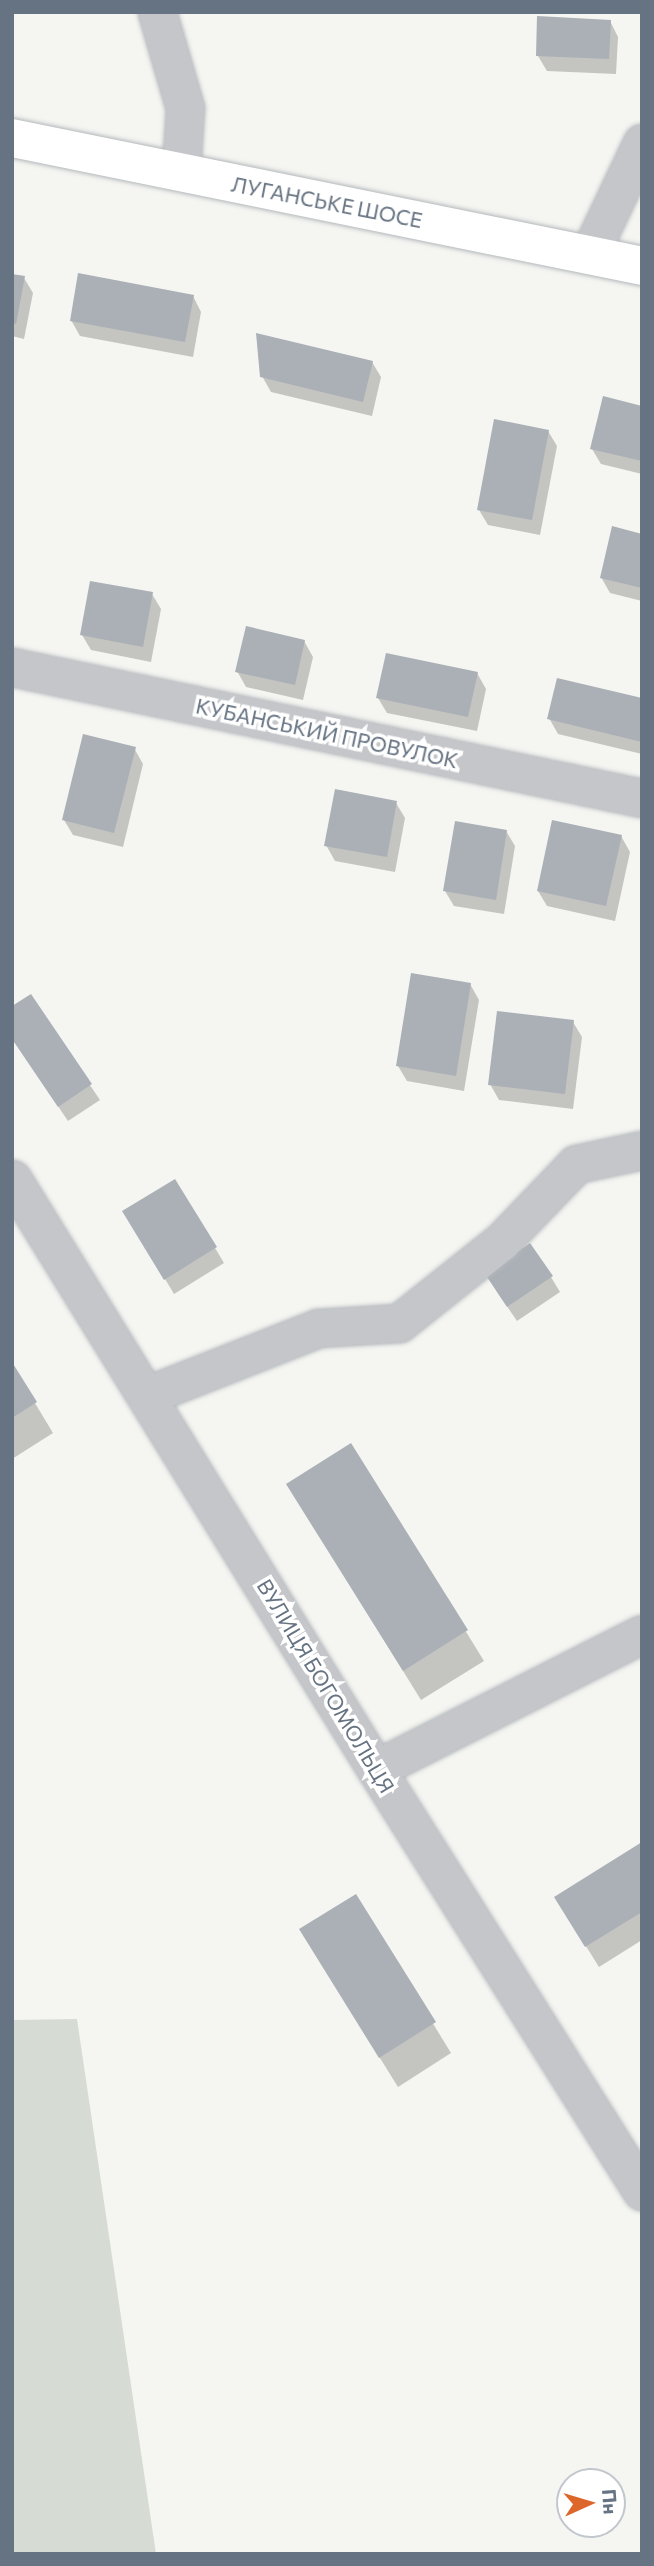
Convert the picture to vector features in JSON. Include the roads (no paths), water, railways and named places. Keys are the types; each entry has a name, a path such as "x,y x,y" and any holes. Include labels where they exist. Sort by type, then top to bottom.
{"main road":[{"name":"ЛУГАНСЬКЕ ШОСЕ","path":"12,138 642,266"}],"street":[{"path":"157,12 185,108 181,173"},
{"path":"589,255 642,143"},
{"name":"КУБАНСЬКИЙ ПРОВУЛОК","path":"12,667 642,798"},
{"path":"148,1395 318,1328 399,1323 501,1242 576,1164 642,1150"},
{"name":"ВУЛИЦЯ БОГОМОЛЬЦЯ","path":"12,1180 148,1395 376,1769 642,2191"},
{"path":"376,1769 642,1634"}]}
